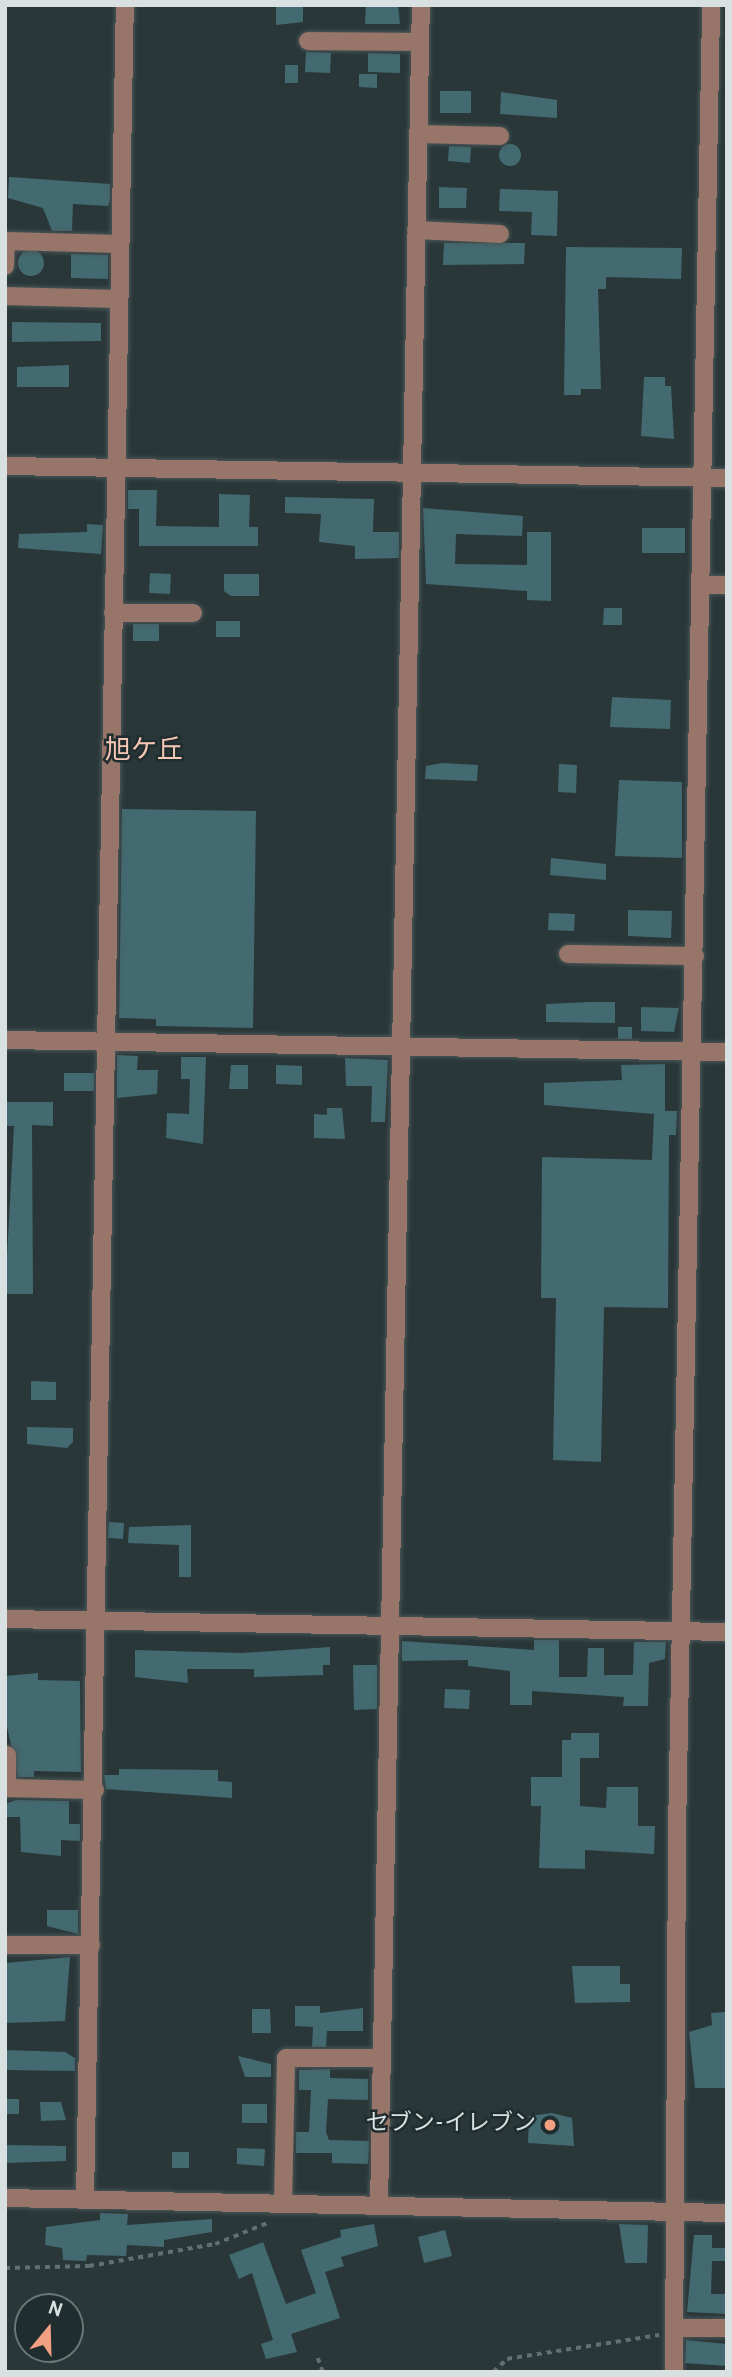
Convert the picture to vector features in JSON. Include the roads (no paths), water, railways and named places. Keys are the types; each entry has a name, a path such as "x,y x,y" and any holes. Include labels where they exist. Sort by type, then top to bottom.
{"street":[{"path":"85,2200 95,1790 104,1041 125,5"},
{"path":"379,2206 421,5"},
{"path":"674,2372 672,2211 680,1631 694,1051 711,5"},
{"path":"308,41 420,42"},
{"path":"418,134 500,136"},
{"path":"416,230 500,234"},
{"path":"5,266 6,241 120,244"},
{"path":"5,296 119,299"},
{"path":"5,467 727,478"},
{"path":"702,585 727,585"},
{"path":"113,613 193,613"},
{"path":"568,954 695,956"},
{"path":"5,1040 727,1052"},
{"path":"5,1619 727,1632"},
{"path":"7,1755 7,1788 95,1790"},
{"path":"5,1945 91,1945"},
{"path":"283,2204 286,2058 381,2058"},
{"path":"5,2198 727,2213"},
{"path":"674,2328 727,2328"}],"place":[{"name":"セブン-イレブン","path":"550,2125"}],"district":[{"name":"旭ケ丘","path":"144,752"}]}
